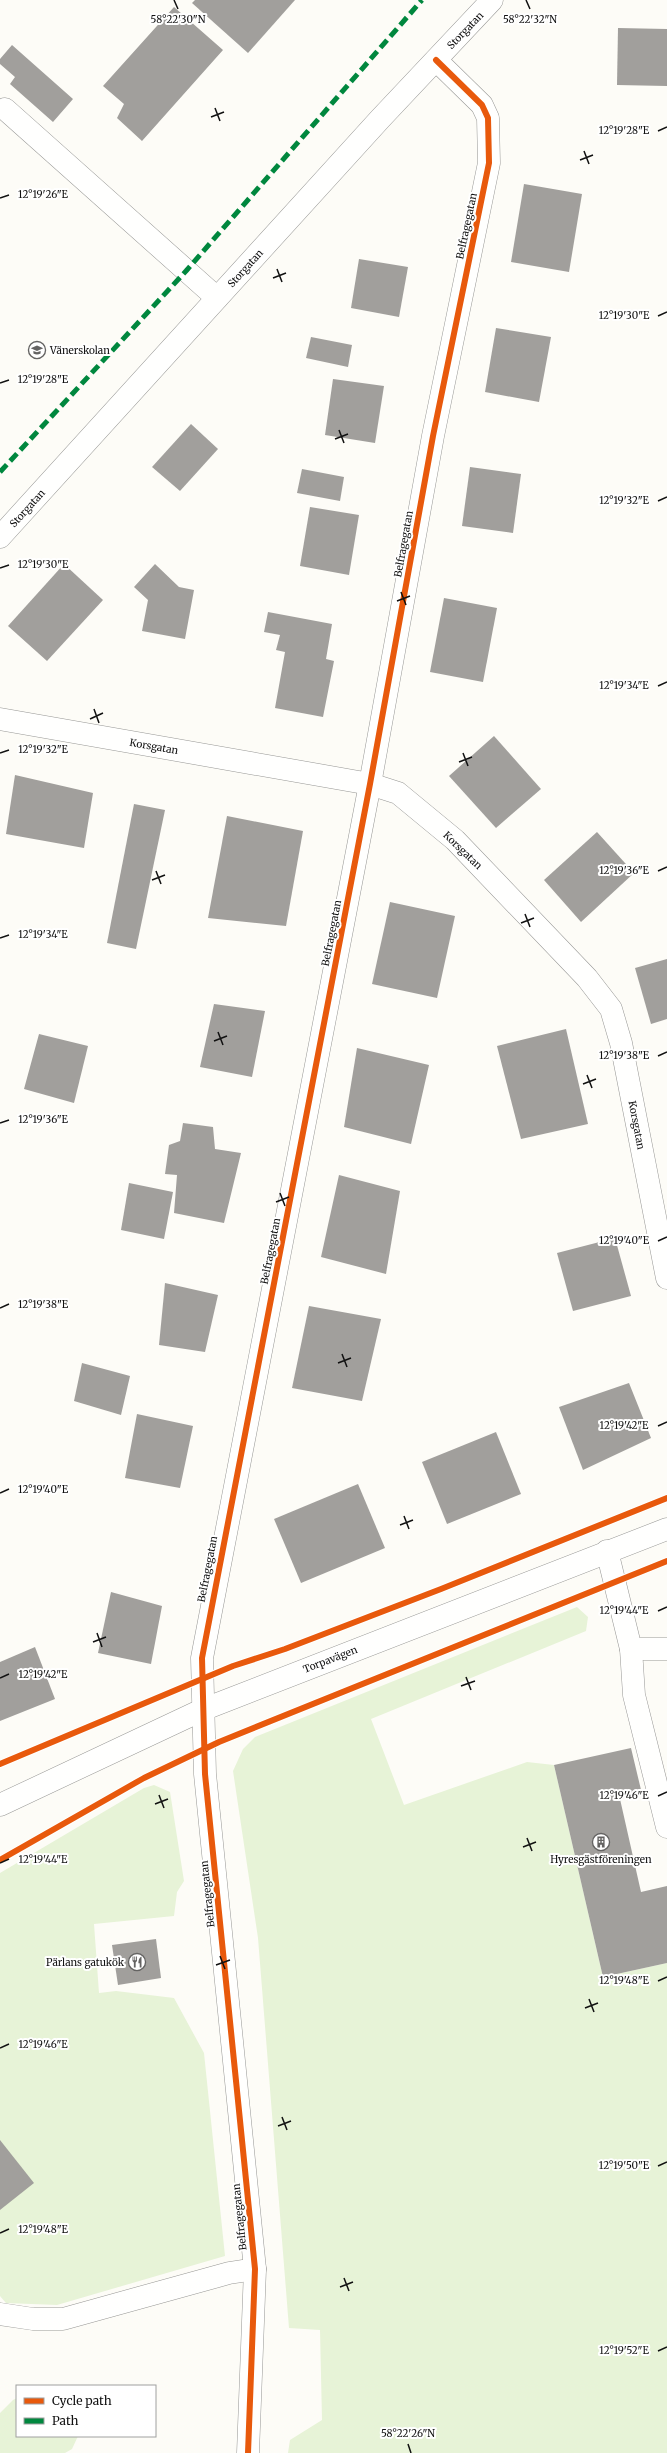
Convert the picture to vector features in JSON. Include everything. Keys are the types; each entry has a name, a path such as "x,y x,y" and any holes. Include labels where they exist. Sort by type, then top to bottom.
{"street":[{"name":"Storgatan","path":"0,537 217,298 492,0"},
{"name":"Belfragegatan","path":"248,2453 255,2269 205,1774 202,1710 202,1658 210,1609 370,784 433,436 489,163 488,118 482,105 436,60"},
{"path":"4,108 217,298"},
{"name":"Korsgatan","path":"0,719 370,784 398,793 454,840 587,978 611,1009 621,1044 667,1278"},
{"name":"Torpavägen","path":"0,1805 202,1710 607,1550 667,1529"},
{"path":"607,1550 631,1649 634,1695 667,1827"},
{"path":"631,1649 667,1650"},
{"path":"0,2314 33,2319 63,2319 229,2273 255,2269"}],"green space":[{"path":"577,1607 588,1617 586,1631 371,1719 404,1805 527,1762 554,1765 603,1977 667,1963 667,2453 288,2453 290,2440 322,2420 320,2330 289,2328 258,1938 233,1771 243,1749 255,1737"},
{"path":"154,1785 170,1792 184,1881 177,1892 174,1916 94,1924 99,1993 116,1991 174,1998 204,2053 225,2256 57,2305 6,2303 0,2296 0,1873 144,1788"},
{"path":"16,2398 16,2437 78,2437 72,2449 65,2453 0,2453 0,2413"}],"building":[{"path":"195,0 295,0 248,53 192,3"},
{"path":"174,7 223,50 142,141 117,118 124,104 103,86"},
{"path":"618,28 667,29 667,86 617,85"},
{"path":"12,45 73,99 53,122 10,84 15,77 0,64 0,59"},
{"path":"524,184 582,194 569,272 511,262"},
{"path":"359,259 408,267 399,317 351,308"},
{"path":"496,328 551,337 539,402 485,392"},
{"path":"311,337 352,345 348,367 306,358"},
{"path":"333,379 384,386 375,443 325,435"},
{"path":"191,424 218,449 180,491 152,467"},
{"path":"470,467 521,474 513,533 462,526"},
{"path":"302,469 344,477 340,501 297,493"},
{"path":"310,507 359,515 349,575 300,566"},
{"path":"64,564 103,600 47,661 8,626"},
{"path":"155,564 179,587 194,590 185,639 142,631 148,600 134,587"},
{"path":"444,598 497,608 483,682 430,672"},
{"path":"268,612 332,624 326,659 334,661 323,717 275,708 285,652 276,650 280,635 264,632"},
{"path":"494,736 541,789 496,828 449,776"},
{"path":"15,775 93,793 84,848 6,834"},
{"path":"134,804 165,810 136,949 107,943"},
{"path":"227,816 303,831 286,926 208,918"},
{"path":"597,832 634,873 581,922 544,880"},
{"path":"390,902 455,916 437,998 372,984"},
{"path":"667,959 667,1019 651,1024 635,968"},
{"path":"214,1004 265,1011 252,1077 200,1067"},
{"path":"566,1029 588,1124 521,1139 497,1046"},
{"path":"39,1034 88,1046 74,1103 24,1089"},
{"path":"357,1048 429,1065 411,1144 344,1127"},
{"path":"183,1123 213,1127 215,1149 241,1153 224,1223 174,1213 177,1175 165,1174 169,1145 180,1141"},
{"path":"339,1175 400,1191 386,1274 321,1257"},
{"path":"129,1183 173,1192 164,1239 121,1230"},
{"path":"615,1238 631,1296 573,1311 557,1253"},
{"path":"165,1283 218,1295 205,1352 159,1345"},
{"path":"309,1306 381,1319 362,1401 292,1388"},
{"path":"82,1363 130,1376 121,1415 74,1401"},
{"path":"629,1383 651,1438 583,1470 559,1407"},
{"path":"137,1414 193,1426 180,1488 125,1478"},
{"path":"496,1432 521,1494 447,1524 422,1462"},
{"path":"358,1484 385,1548 301,1583 274,1519"},
{"path":"111,1592 162,1606 151,1664 98,1653"},
{"path":"35,1647 55,1699 0,1721 0,1662"},
{"name":"Hyresgästföreningen","path":"631,1748 642,1794 620,1799 641,1892 667,1886 667,1963 603,1977 554,1765"},
{"name":"Pärlans gatukök","path":"156,1939 161,1978 118,1985 112,1945"},
{"path":"0,2140 34,2183 0,2210"}],"marked path":[{"path":"0,472 186,271 422,0"}],"cycle path":[{"path":"248,2453 255,2269 205,1774 202,1658 370,784 433,436 489,163 488,118 482,105 436,60"},
{"path":"0,1764 233,1666 285,1649 441,1589 667,1498"},
{"path":"0,1860 144,1778 219,1742 667,1561"}],"place":[{"name":"Vänerskolan","path":"37,350"},
{"name":"Hyresgästföreningen","path":"601,1842"},
{"name":"Pärlans gatukök","path":"137,1962"}]}
